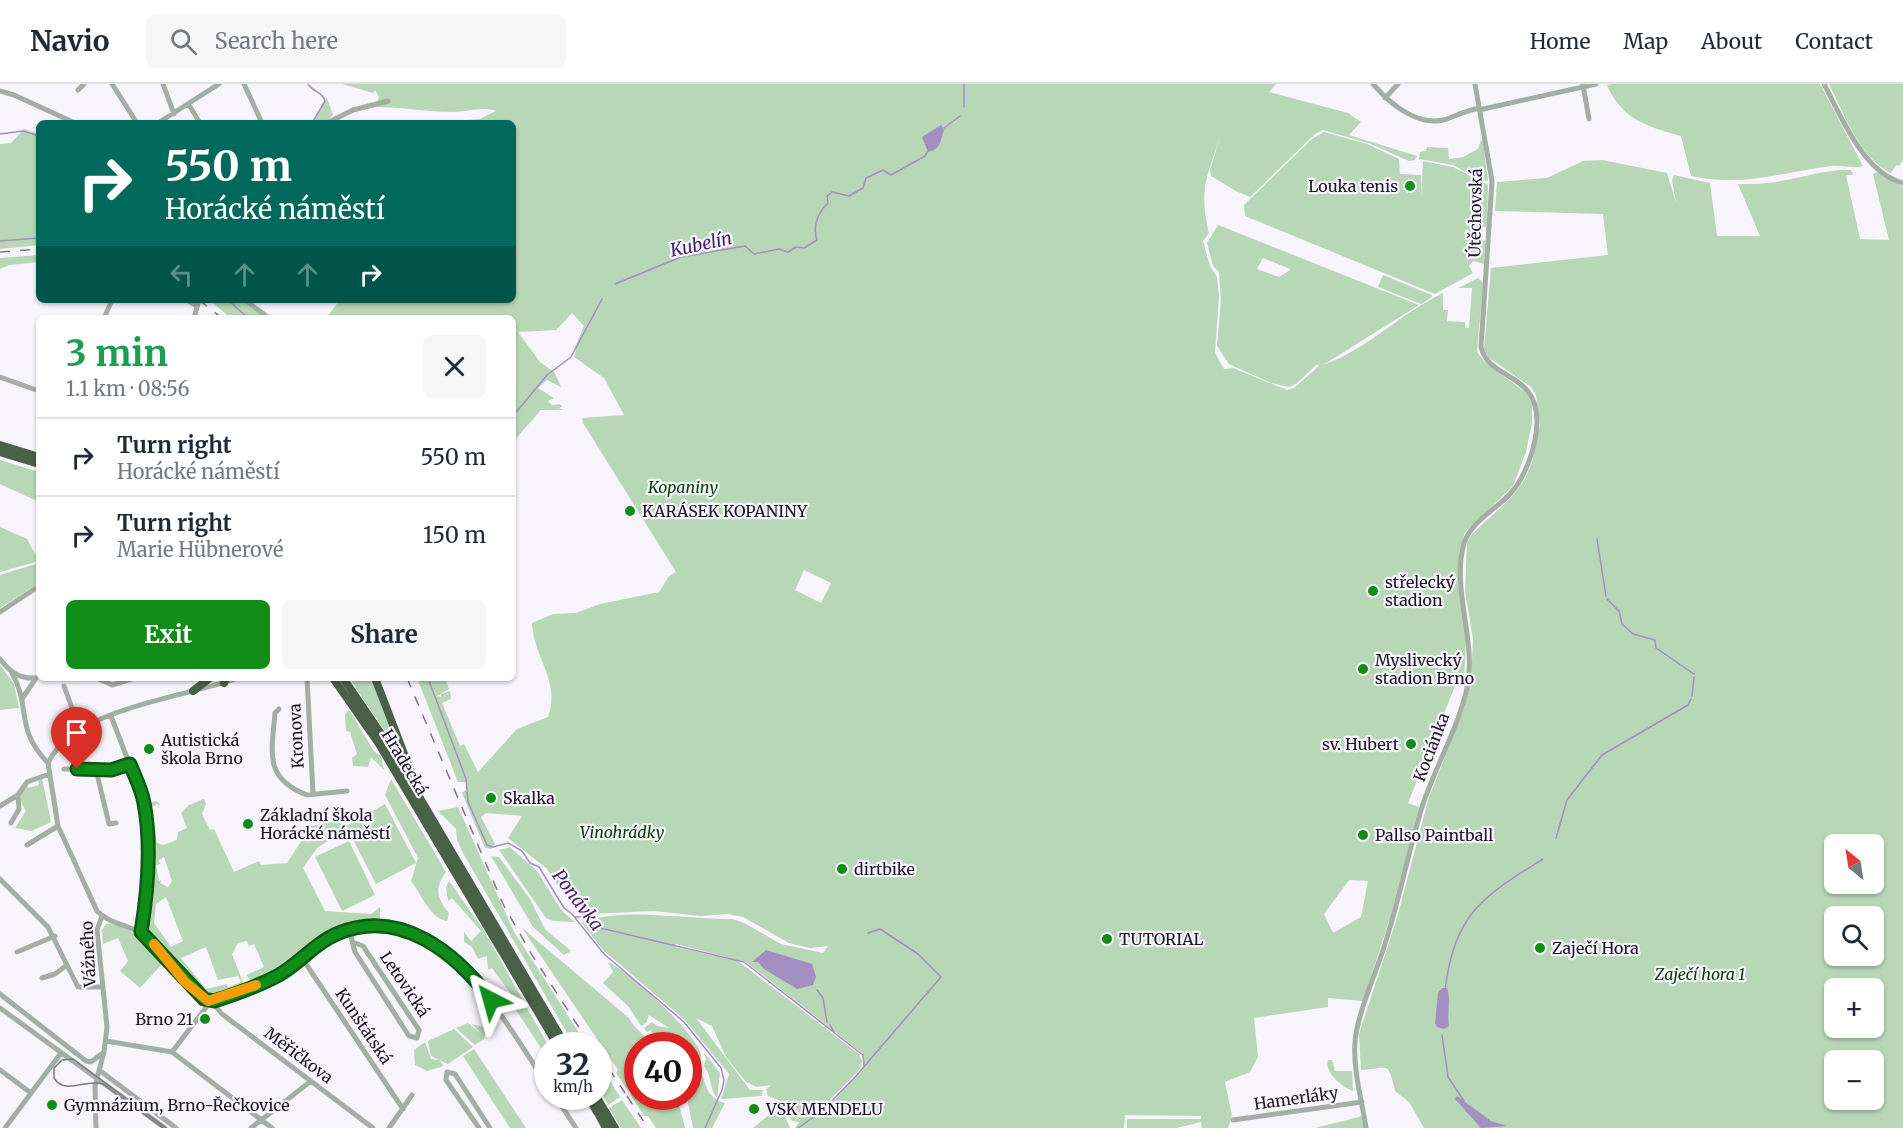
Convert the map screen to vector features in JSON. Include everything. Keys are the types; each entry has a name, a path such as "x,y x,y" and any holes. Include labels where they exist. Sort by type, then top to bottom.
{"highway":[{"path":"0,445 36,456"},
{"path":"0,452 36,463"},
{"path":"193,691 206,681"},
{"name":"Hradecká","path":"336,681 356,702 431,817 453,861"},
{"name":"Hradecká","path":"345,681 383,749 453,861"},
{"path":"376,681 400,748 431,817"},
{"path":"453,861 557,1032"},
{"path":"465,881 550,1032"},
{"path":"601,1112 606,1128"},
{"path":"601,1112 615,1128"}],"street":[{"path":"78,90 84,84"},
{"path":"112,84 135,120"},
{"path":"163,84 174,114"},
{"path":"163,120 219,84"},
{"path":"244,84 261,120"},
{"path":"1373,84 1398,110 1430,119 1453,117 1459,112 1596,84"},
{"path":"1384,98 1398,84"},
{"name":"Útěchovská","path":"1475,84 1492,181 1487,272"},
{"path":"1824,84 1860,149 1885,174 1903,183"},
{"path":"1583,86 1589,119"},
{"path":"0,91 68,120"},
{"path":"333,120 347,113 388,101"},
{"path":"189,105 198,120"},
{"name":"Kociánka","path":"1366,1128 1355,1036 1394,914 1422,807 1467,686 1469,640 1461,567 1465,541 1470,531 1510,495 1522,477 1537,424 1534,400 1529,390 1482,354 1481,339 1487,272"},
{"path":"249,303 265,315"},
{"path":"0,377 36,390"},
{"path":"0,612 36,588"},
{"path":"0,659 12,673 22,699 26,731 48,763 60,745 80,730 111,716 221,681"},
{"path":"12,673 23,678 36,677"},
{"path":"22,699 36,680"},
{"path":"102,681 117,685 127,681"},
{"name":"Kronova","path":"307,681 313,793"},
{"path":"64,686 80,730"},
{"path":"279,709 274,713 273,768 275,773 302,793 347,791"},
{"path":"102,916 141,932 148,884 144,802 111,716"},
{"name":"Vážného","path":"48,763 58,826 79,868 94,907 102,916 97,932 106,1041 97,1079 96,1128"},
{"path":"64,769 111,770 130,764"},
{"path":"96,770 109,824 116,823"},
{"path":"0,806 8,799 18,795 27,782 49,774"},
{"path":"11,823 19,809 18,795"},
{"path":"27,845 58,826"},
{"path":"0,879 55,936 78,987 103,987"},
{"path":"172,1052 211,1001 271,979 330,937 349,929 374,925 400,928 428,940 449,955 489,996 534,1065"},
{"name":"Letovická","path":"349,929 355,943 355,952 410,1035 415,1038 419,1036 419,1030 363,946 355,943"},
{"name":"Měřičkova","path":"141,932 185,982 204,999 211,1001 222,1014 373,1128"},
{"path":"17,952 55,936"},
{"name":"Kunštátská","path":"302,958 403,1109"},
{"path":"42,978 55,974 67,965"},
{"path":"0,997 10,1008 11,1016"},
{"path":"0,997 86,1061 91,1062 104,1052"},
{"path":"0,1008 165,1128"},
{"path":"106,1041 172,1052 272,1128"},
{"path":"5,1128 61,1053"},
{"path":"0,1070 31,1093"},
{"path":"99,1070 176,1128"},
{"path":"479,1128 446,1080 447,1072 455,1074 490,1128"},
{"path":"251,1128 311,1081"},
{"path":"389,1128 412,1095"},
{"name":"Hamerláky","path":"1233,1120 1362,1102"},
{"path":"564,1110 575,1126 567,1128"}],"green space":[{"path":"342,84 1276,84 1269,92 1348,113 1361,122 1349,135 1417,156 1415,160 1409,161 1371,144 1323,130 1315,134 1250,197 1211,176 1210,170 1221,134 1206,182 1204,204 1209,233 1203,241 1210,266 1217,277 1219,296 1215,353 1224,369 1233,368 1287,390 1294,388 1319,366 1317,364 1296,384 1289,387 1271,383 1229,364 1217,346 1221,300 1219,272 1213,266 1207,243 1218,225 1419,305 1323,365 1355,350 1413,310 1443,293 1443,310 1448,310 1447,321 1465,322 1465,328 1469,328 1472,288 1458,288 1478,278 1483,283 1477,352 1484,361 1526,393 1532,404 1532,423 1526,452 1513,486 1465,532 1459,553 1466,640 1464,683 1457,681 1408,803 1419,807 1391,915 1363,1001 1328,998 1328,1007 1254,1018 1258,1057 1250,1072 1225,1082 1232,1116 1228,1128 1202,1128 1201,1122 1176,1128 1127,1128 1127,1119 1201,1119 1201,1116 1125,1115 1124,1128 795,1128 799,1122 792,1121 779,1100 768,1096 766,1090 771,1085 757,1087 746,1082 726,1057 712,1026 696,1018 750,1090 763,1090 762,1096 721,1099 729,1074 702,1041 702,1032 695,1032 685,1020 603,950 582,923 616,915 732,919 744,923 781,944 823,953 828,946 810,948 789,943 743,917 728,914 701,916 654,911 590,914 572,906 546,868 508,838 522,816 486,813 481,817 495,844 491,849 485,848 462,793 467,789 466,782 458,782 418,681 446,681 449,689 437,696 441,697 441,694 450,691 451,699 442,703 460,746 464,744 478,772 517,729 548,717 551,692 537,648 532,623 553,614 576,613 600,604 659,592 669,576 676,572 583,423 582,418 624,415 604,378 574,357 575,347 584,326 572,313 556,330 518,332 540,362 555,373 561,387 547,380 538,388 554,398 548,401 552,405 560,404 562,407 559,408 563,410 541,410 516,439 516,315 328,315 338,303 516,303 516,120 468,120 480,119 496,111 480,109 443,112 376,107 379,97 375,90 373,93","holes":["1263,258 1290,269 1279,277 1257,269","804,570 831,583 821,603 795,590","1349,880 1368,881 1361,917 1333,933 1324,914","676,944 746,962 862,1053 865,1067 824,1111 821,1109 860,1069 862,1061 859,1054 738,961 675,947"]},
{"path":"1820,84 1863,166 1831,166 1744,180 1691,176 1681,136 1647,125 1628,114 1613,97 1607,85"},
{"path":"1829,84 1903,84 1903,163 1901,161 1900,166 1896,165 1891,173 1870,157 1861,146"},
{"path":"327,98 333,115 328,120 315,120"},
{"path":"24,129 36,133 36,245 0,249 0,144 11,143"},
{"path":"1324,132 1367,144 1399,159 1400,174 1421,175 1421,197 1423,161 1453,167 1488,185 1486,227 1476,227 1475,240 1485,241 1484,264 1473,261 1469,266 1473,273 1435,294 1245,216 1244,205 1312,139"},
{"path":"1481,140 1488,181 1478,179 1453,165 1419,159 1420,152 1426,151 1427,147 1448,148 1449,159 1463,157 1478,149"},
{"name":"Zaječí hora 1","path":"1602,160 1667,173 1676,203 1672,180 1674,175 1710,183 1717,236 1760,236 1738,184 1770,183 1824,172 1851,170 1853,175 1846,175 1860,239 1889,240 1873,174 1877,172 1903,187 1903,1128 1424,1128 1409,1102 1395,1091 1391,1074 1386,1068 1361,1070 1359,1034 1397,918 1429,797 1463,712 1471,682 1473,639 1465,591 1467,542 1472,534 1511,498 1525,479 1532,462 1540,425 1536,395 1531,387 1488,357 1484,349 1491,268 1608,255 1603,214 1495,211 1497,182 1547,178 1583,161"},
{"path":"36,255 36,262 9,265 0,269 0,258"},
{"path":"1383,275 1432,295 1432,297 1421,304 1378,287"},
{"path":"213,303 245,303 261,315 227,315"},
{"path":"0,460 36,471 36,501 0,484"},
{"path":"0,527 27,539 36,556 36,562 0,572"},
{"path":"36,564 36,585 0,608 0,575"},
{"path":"0,665 14,684 19,708 0,710"},
{"path":"351,681 372,681 397,749"},
{"path":"349,710 374,751 381,756 384,770 371,757 368,767 353,766 352,758 357,754 350,732 346,731 345,714"},
{"path":"42,778 51,822 32,831 15,828 26,811 21,801 22,791 27,784 28,788 39,785 38,779"},
{"path":"391,779 446,872 438,893 449,913 447,921 430,910 411,881 418,858 385,795"},
{"path":"204,799 206,804 202,814 210,830 214,829 234,872 259,861 261,865 287,863 311,826 340,820 345,830 317,848 303,868 325,911 371,914 380,907 380,921 339,929 318,941 273,974 253,983 246,975 264,967 254,944 249,946 247,941 238,943 232,954 244,985 213,996 203,993 150,934 147,926 151,885 148,804 156,801 160,804 152,807 157,843 163,845 177,840 178,832 187,828 181,813 189,805","holes":["164,857 172,881 168,887 160,883 162,880 159,881 156,865 160,864 159,860","166,897 183,941 171,947 154,923 156,904","206,947 218,980 238,976 241,982 228,987 227,984 206,989 181,958"]},
{"path":"385,804 416,863 376,884 346,826"},
{"path":"458,807 514,932 579,1032 566,1032 464,855 457,840 456,829 438,811"},
{"path":"349,841 375,895 342,911 315,857"},
{"path":"510,847 537,871 562,911 575,922 553,921 546,918 499,850"},
{"path":"491,856 499,857 530,899 545,929 571,951 564,955 533,927"},
{"path":"449,881 483,929 541,1032 534,1032 534,1037 512,1004 511,994 492,968 488,970 487,956 478,959 472,947 464,942 464,932 471,941 481,931 452,898 448,901 446,887"},
{"path":"106,924 131,931 163,963 140,988 120,971 128,961 118,938 103,944 102,930"},
{"path":"522,928 629,1018 640,1032 624,1032 624,1085 612,1061 612,1032 592,1032"},
{"path":"608,962 645,989 687,1032 652,1032 650,1030 647,1032 644,1028 652,1022 657,1026 669,1028 649,1015 646,1023 641,1026 629,1007 603,983 613,972"},
{"path":"468,1023 481,1034 472,1024 487,1028 484,1039 475,1045 456,1028"},
{"path":"454,1029 473,1047 448,1064 431,1056 428,1041"},
{"path":"425,1042 431,1059 439,1060 444,1066 427,1071 415,1065 414,1050"},
{"path":"474,1049 526,1128 510,1128 463,1056"},
{"path":"704,1052 720,1073 717,1098 704,1066 706,1059"},
{"path":"1328,1060 1332,1060 1335,1071 1352,1071 1353,1091 1339,1083 1331,1074 1327,1065"},
{"path":"702,1074 711,1095 725,1103 712,1128 693,1128 690,1110 702,1110"},
{"path":"612,1084 620,1097 612,1102"},
{"path":"622,1100 624,1110 629,1110 641,1128 621,1128 610,1110"},
{"path":"777,1108 782,1109 790,1128 753,1128"},
{"path":"640,1110 680,1110 685,1128 656,1128 648,1116 644,1116"},
{"path":"1361,1115 1364,1128 1315,1128 1359,1117"}],"shaded area":[{"path":"941,125 944,130 940,144 933,151 928,152 922,137"},
{"path":"766,950 812,964 816,977 813,985 797,989 764,969 758,962 752,962"},
{"path":"1442,988 1447,988 1449,996 1449,1026 1444,1029 1437,1027 1435,1023 1438,993"},
{"path":"1457,1096 1491,1121 1507,1126 1481,1128 1455,1099"}],"waterway":[{"path":"308,84 325,101 314,120"},
{"name":"Kubelín","path":"964,84 964,107"},
{"name":"Kubelín","path":"944,128 960,116"},
{"name":"Ponávka","path":"0,134 23,131 36,135"},
{"name":"Kubelín","path":"615,284 681,257 745,246 754,254 779,249 788,252 796,247 804,248 817,240 815,229 817,220 828,203 827,196 832,192 849,196 863,188 866,178 883,170 891,175 925,156 928,151"},
{"path":"0,241 36,238"},
{"name":"Kubelín","path":"516,412 547,375 571,357 602,299"},
{"name":"Ponávka","path":"231,303 245,315"},
{"path":"1597,539 1606,596"},
{"path":"1607,599 1619,611 1622,624 1633,634 1655,640 1656,648 1694,674"},
{"path":"1692,696 1694,677"},
{"name":"Ponávka","path":"429,681 466,779 468,802 487,845 493,847 508,843 522,851 530,863 539,867 564,908 572,914 604,954 684,1022 721,1068 724,1080 722,1090 705,1128"},
{"path":"1556,838 1567,800 1602,755 1688,705 1691,699"},
{"path":"1445,990 1456,942 1464,925 1475,910 1503,885 1543,859"},
{"path":"575,917 584,917 596,927 744,962 863,1055 864,1066"},
{"path":"798,1128 821,1112 856,1076 941,977 918,954 880,929 868,933"},
{"path":"817,990 823,998 827,1022"},
{"path":"830,1025 834,1032"},
{"path":"1442,1035 1448,1077 1464,1101"}],"tram line":[{"path":"163,1128 103,1084 64,1086 54,1078 54,1068 62,1060 73,1059 166,1128"}],"railway":[{"path":"0,252 36,249"},
{"path":"203,303 218,315"},
{"path":"408,681 503,904 532,955 582,1032"},
{"path":"612,1073 624,1091"},
{"path":"636,1110 648,1128"}],"slow traffic":[{"path":"154,944 185,982 208,1001 214,1001 256,985"}],"place":[{"name":"Louka tenis","path":"1410,186"},
{"name":"KARÁSEK KOPANINY","path":"630,511"},
{"name":"střelecký stadion","path":"1373,591"},
{"name":"Myslivecký stadion Brno","path":"1363,669"},
{"name":"sv. Hubert","path":"1411,744"},
{"name":"Autistická škola Brno","path":"149,749"},
{"name":"Skalka","path":"491,798"},
{"name":"Základní škola Horácké náměstí","path":"248,824"},
{"name":"Pallso Paintball","path":"1363,835"},
{"name":"dirtbike","path":"842,869"},
{"name":"TUTORIAL","path":"1107,939"},
{"name":"Zaječí Hora","path":"1540,948"},
{"name":"Brno 21","path":"205,1019"},
{"name":"Gymnázium, Brno-Řečkovice","path":"52,1105"},
{"name":"VSK MENDELU","path":"754,1109"}],"route":[{"path":"77,769 111,770 130,764 144,802 148,884 141,932 185,982 204,999 214,1001 279,975 338,933 365,926 382,925 400,928 428,940 467,971 491,1000"}],"park label":[{"name":"Kopaniny","path":"683,487"},
{"name":"Vinohrádky","path":"622,832"}]}
